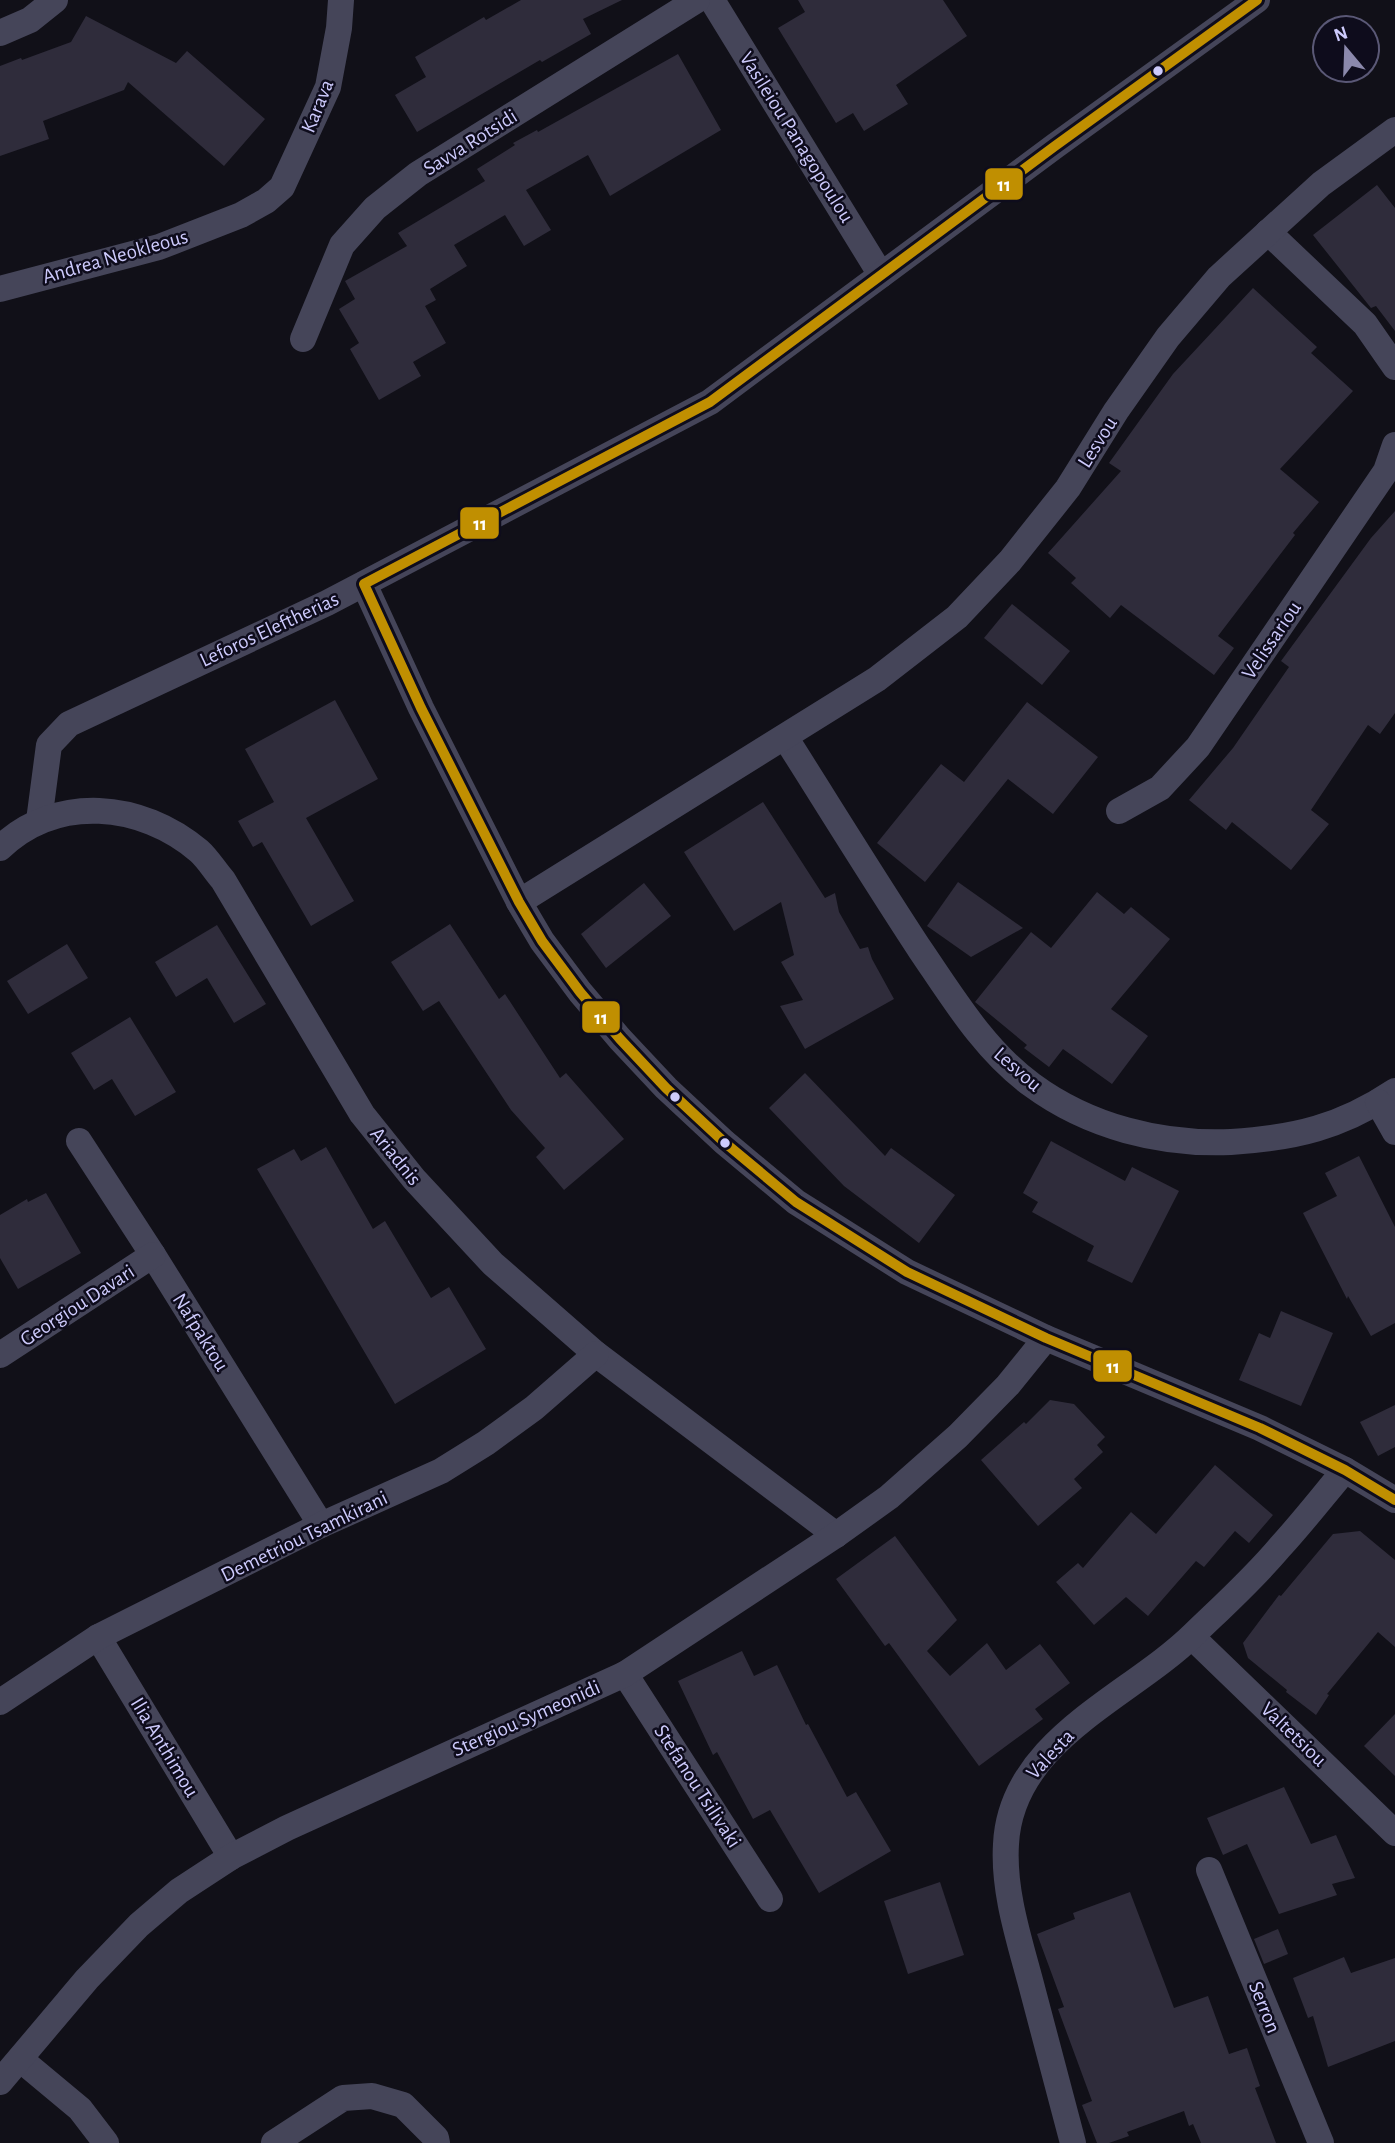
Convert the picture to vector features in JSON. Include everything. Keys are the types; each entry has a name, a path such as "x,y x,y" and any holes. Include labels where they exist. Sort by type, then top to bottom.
{"street":[{"path":"0,33 30,20 55,0"},
{"name":"Karava","path":"266,201 282,187 328,88 339,28 341,0"},
{"name":"Savva Rotsidi","path":"303,339 342,245 375,208 418,174 697,0"},
{"name":"Vasileiou Panagopoulou","path":"712,0 881,275"},
{"name":"Leforos Eleftherias","path":"39,821 49,745 69,724 364,584 710,402 1257,0"},
{"name":"Lesvou","path":"519,902 877,679 957,617 1010,561 1068,488 1116,411 1168,337 1219,277 1321,184 1395,130"},
{"name":"Andrea Neokleous","path":"0,289 159,247 242,215 266,201"},
{"path":"1268,232 1365,324 1395,367"},
{"name":"Velissariou","path":"1119,811 1160,788 1198,747 1385,471 1395,445"},
{"path":"364,584 468,803 542,941 620,1039 666,1088 724,1142 796,1202 907,1272 1046,1338 1260,1428 1345,1470 1395,1500"},
{"name":"Lesvou","path":"785,737 956,1003 1001,1058 1032,1085 1074,1111 1108,1125 1159,1139 1201,1143 1256,1140 1307,1133 1339,1121 1386,1097"},
{"name":"Ariadnis","path":"0,848 12,836 39,821 66,813 113,810 143,817 199,851 223,880 362,1114 414,1179 493,1264 596,1354 836,1535"},
{"path":"1386,1097 1395,1132"},
{"name":"Nafpaktou","path":"79,1141 168,1278 321,1525"},
{"name":"Georgiou Davari","path":"0,1355 153,1255"},
{"name":"Stergiou Symeonidi","path":"0,2082 87,1979 139,1925 179,1891 231,1857 287,1828 625,1674 889,1497 958,1436 1008,1385 1046,1338"},
{"name":"Demetriou Tsamkirani","path":"0,1702 97,1638 321,1525 441,1471 534,1408 596,1354"},
{"name":"Valesta","path":"1073,2143 1005,1877 1006,1841 1011,1810 1041,1758 1058,1741 1192,1637 1279,1549 1345,1470"},
{"name":"Valtetsiou","path":"1192,1637 1395,1833"},
{"name":"Ilia Anthimou","path":"97,1638 231,1857"},
{"name":"Stefanou Tsilivaki","path":"625,1674 770,1899"},
{"name":"Serron","path":"1209,1870 1321,2143"},
{"path":"20,2059 80,2109 106,2143"},
{"path":"274,2143 343,2098 372,2096 403,2105 436,2138 437,2143"}],"building":[{"path":"521,0 622,0 583,19 591,34 542,62 540,60 417,132 395,95 426,77 415,57 484,17 486,20"},
{"path":"798,0 943,0 967,36 896,85 908,104 864,131 853,113 836,123 778,28 805,12"},
{"path":"86,16 176,63 187,51 265,119 224,166 128,82 124,90 43,121 49,139 0,156 0,66 71,42"},
{"path":"678,54 721,130 610,196 588,155 526,190 551,230 524,246 505,215 454,245 467,266 430,289 436,300 425,306 446,343 413,362 421,376 379,400 350,349 359,343 339,309 355,299 345,281 407,246 398,233 485,181 477,169 515,145 513,143 537,130 538,132"},
{"path":"1377,185 1395,208 1395,331 1376,306 1371,308 1313,235"},
{"path":"1253,288 1317,347 1311,353 1353,391 1280,469 1319,502 1293,533 1295,535 1218,636 1234,648 1214,675 1121,605 1110,618 1071,583 1076,578 1048,553 1121,471 1109,463 1173,374"},
{"path":"1395,511 1395,713 1380,734 1368,725 1311,810 1329,824 1291,870 1232,822 1226,830 1189,800 1233,748 1289,667 1281,661 1371,538"},
{"path":"1012,604 1070,651 1042,685 984,638"},
{"path":"335,700 378,779 306,818 354,901 311,926 262,842 253,847 238,821 274,802 245,749"},
{"path":"1027,702 1098,757 1053,814 1008,779 925,882 877,843 941,764 964,782"},
{"path":"763,802 825,898 835,893 839,912 860,949 868,947 894,999 805,1049 780,1006 803,1000 781,962 794,955 781,902 734,931 684,852"},
{"path":"958,882 1023,928 971,957 927,926"},
{"path":"644,883 671,916 606,968 581,934"},
{"path":"1097,892 1124,914 1131,907 1170,939 1111,1009 1148,1036 1112,1084 1063,1049 1049,1067 1024,1048 1027,1045 975,1002 1031,932 1051,948"},
{"path":"450,924 499,999 505,994 560,1078 566,1073 624,1139 564,1190 536,1157 545,1148 511,1110 439,1001 423,1011 391,962"},
{"path":"217,925 266,1004 234,1023 207,978 176,997 155,962"},
{"path":"67,944 88,978 28,1014 7,981"},
{"path":"130,1017 176,1092 135,1116 112,1079 94,1090 71,1053"},
{"path":"805,1073 885,1156 891,1148 955,1195 919,1243 844,1186 769,1108"},
{"path":"1051,1141 1125,1181 1132,1167 1179,1191 1132,1283 1087,1261 1094,1246 1032,1212 1038,1202 1023,1193"},
{"path":"326,1147 373,1229 385,1221 431,1298 449,1287 486,1349 395,1404 257,1169 294,1149 301,1161"},
{"path":"1359,1156 1395,1227 1395,1323 1371,1336 1348,1296 1347,1299 1303,1213 1337,1196 1325,1173"},
{"path":"46,1193 81,1253 18,1289 0,1258 0,1215 27,1199 28,1202"},
{"path":"1281,1311 1333,1333 1301,1406 1239,1380 1259,1333 1270,1338"},
{"path":"1050,1400 1074,1404 1105,1437 1097,1445 1103,1452 1074,1479 1082,1488 1038,1526 981,1460 1024,1422 1026,1424"},
{"path":"1395,1405 1395,1447 1378,1456 1360,1422"},
{"path":"1215,1465 1273,1515 1249,1543 1235,1531 1204,1567 1196,1561 1148,1616 1126,1597 1094,1625 1056,1582 1078,1563 1083,1568 1131,1512 1156,1534"},
{"path":"1360,1531 1395,1560 1395,1647 1378,1632 1327,1694 1329,1695 1316,1715 1248,1658 1243,1643 1279,1595 1281,1596 1333,1534"},
{"path":"895,1536 957,1620 927,1651 950,1676 987,1643 1006,1670 1040,1644 1070,1683 1035,1709 1043,1719 979,1766 889,1643 885,1646 836,1579"},
{"path":"742,1651 754,1676 777,1665 806,1725 808,1724 847,1797 856,1792 891,1851 819,1893 770,1810 753,1819 717,1752 713,1755 678,1681"},
{"path":"1395,1714 1395,1776 1364,1746"},
{"path":"1284,1787 1311,1844 1336,1835 1355,1878 1332,1884 1337,1895 1279,1914 1247,1844 1223,1855 1207,1818"},
{"path":"940,1882 964,1955 908,1974 884,1901"},
{"path":"1130,1892 1174,2008 1208,1996 1229,2054 1247,2048 1260,2086 1255,2088 1276,2143 1201,2143 1193,2124 1189,2126 1184,2111 1127,2132 1129,2136 1109,2143 1097,2143 1082,2105 1092,2101 1058,2009 1064,2007 1037,1934 1075,1919 1073,1913"},
{"path":"1278,1929 1288,1954 1264,1964 1254,1939"},
{"path":"1344,1957 1351,1973 1395,1958 1395,2041 1328,2067 1313,2016 1308,2018 1293,1978"}],"transit line":[{"name":"11","path":"1257,0 710,402 364,584 421,708 519,902 542,941 620,1039 666,1088 724,1142 796,1202 907,1272 1046,1338 1260,1428 1345,1470 1395,1500"}]}
